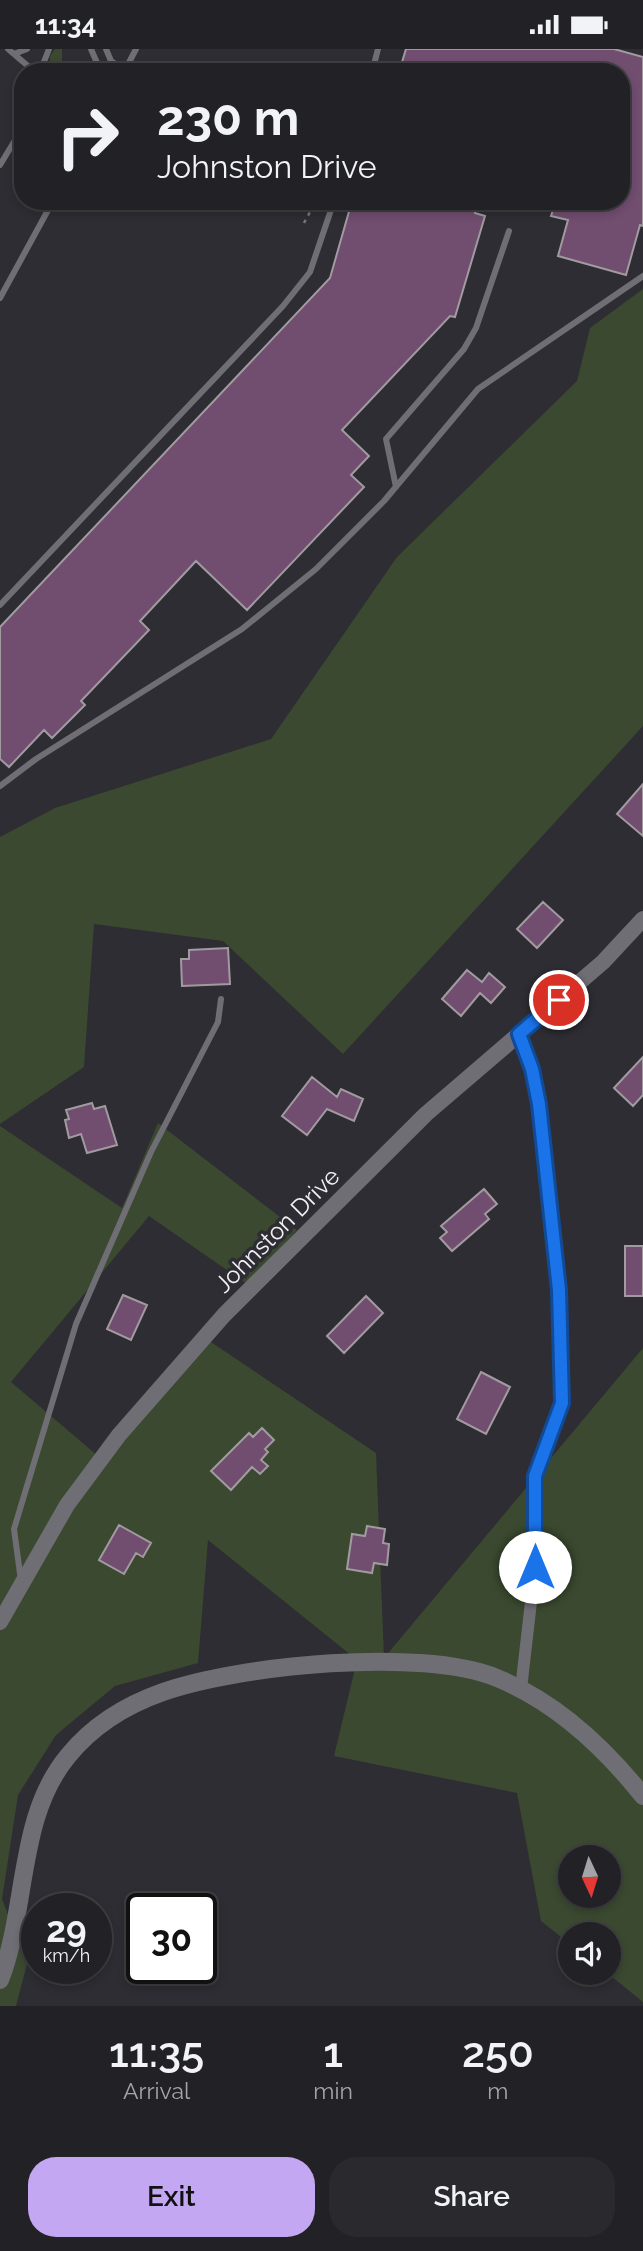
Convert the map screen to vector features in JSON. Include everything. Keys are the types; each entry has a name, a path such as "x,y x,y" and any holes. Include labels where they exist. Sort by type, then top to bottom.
{"main road":[{"path":"0,1980 18,1921 34,1822 46,1792 66,1758 90,1731 121,1711 162,1692 214,1677 368,1663 412,1663 456,1668 494,1677 521,1689 563,1717 611,1756 643,1797"}],"street":[{"name":"Johnston Drive","path":"0,1622 67,1505 119,1435 224,1315 426,1114 603,962 643,919"},
{"path":"519,1034 532,1069 539,1104 559,1290 562,1403 535,1476 535,1567 521,1689"}],"lane":[{"path":"11,52 27,49"},
{"path":"0,165 14,142"},
{"path":"0,298 48,210"},
{"path":"0,605 283,306 310,272 331,210"},
{"path":"396,487 386,439 464,349 476,328 509,231"},
{"path":"0,786 36,759 242,629 316,569 396,487 478,390 643,276"},
{"path":"21,1583 14,1529 76,1324 151,1152 218,1022 221,999"}],"path":[{"path":"304,223 311,210"}],"green space":[{"path":"55,49 62,49 62,63 50,63 50,56"},
{"path":"643,289 643,726 343,1054 223,941 94,924 84,1067 0,1124 0,837 55,808 271,739 397,557 577,381 590,328"},
{"path":"158,1123 297,1230 247,1284 149,1216 11,1382 98,1456 199,1334 376,1453 384,1658 643,1348 643,2002 621,1984 621,1922 558,1922 558,1934 541,1921 517,1793 334,1756 357,1660 208,1540 198,1663 115,1686 56,1735 18,1795 2,1899 21,1948 22,1984 16,2006 0,2006 0,1126 122,1208"}],"building":[{"path":"406,49 614,49 643,57 643,226 640,225 626,275 558,256 568,220 551,216 553,210 630,210 630,63 402,63"},
{"path":"349,210 476,210 475,213 485,216 455,317 450,316 342,430 369,456 351,475 364,487 247,610 196,561 140,621 149,630 81,701 85,705 52,738 44,730 9,767 0,759 0,627 330,278"},
{"path":"643,784 643,836 617,814"},
{"path":"543,902 563,920 537,948 517,929"},
{"path":"228,948 230,984 182,986 181,959 189,959 189,950"},
{"path":"467,970 482,982 489,973 505,987 491,1003 480,993 461,1016 442,999"},
{"path":"643,1057 643,1095 633,1106 614,1088"},
{"path":"312,1077 337,1097 341,1089 363,1099 354,1121 327,1109 307,1135 282,1116"},
{"path":"92,1103 94,1109 105,1106 117,1145 87,1153 81,1134 69,1138 66,1110"},
{"path":"484,1189 497,1204 485,1214 489,1219 452,1251 440,1238 447,1232 441,1226"},
{"path":"625,1246 643,1246 643,1296 625,1296"},
{"path":"123,1295 147,1305 131,1340 107,1329"},
{"path":"366,1296 383,1313 344,1353 327,1336"},
{"path":"481,1372 510,1387 486,1434 457,1419"},
{"path":"262,1428 274,1440 265,1449 268,1452 261,1460 268,1466 260,1474 252,1467 231,1490 211,1471 249,1433 253,1437"},
{"path":"119,1525 151,1543 143,1557 136,1553 124,1574 99,1560"},
{"path":"367,1526 385,1529 383,1543 389,1544 387,1565 374,1563 372,1573 347,1569 352,1534 365,1536"}],"route":[{"path":"535,1567 535,1476 562,1403 559,1290 539,1104 532,1069 519,1034 559,1000"}]}
